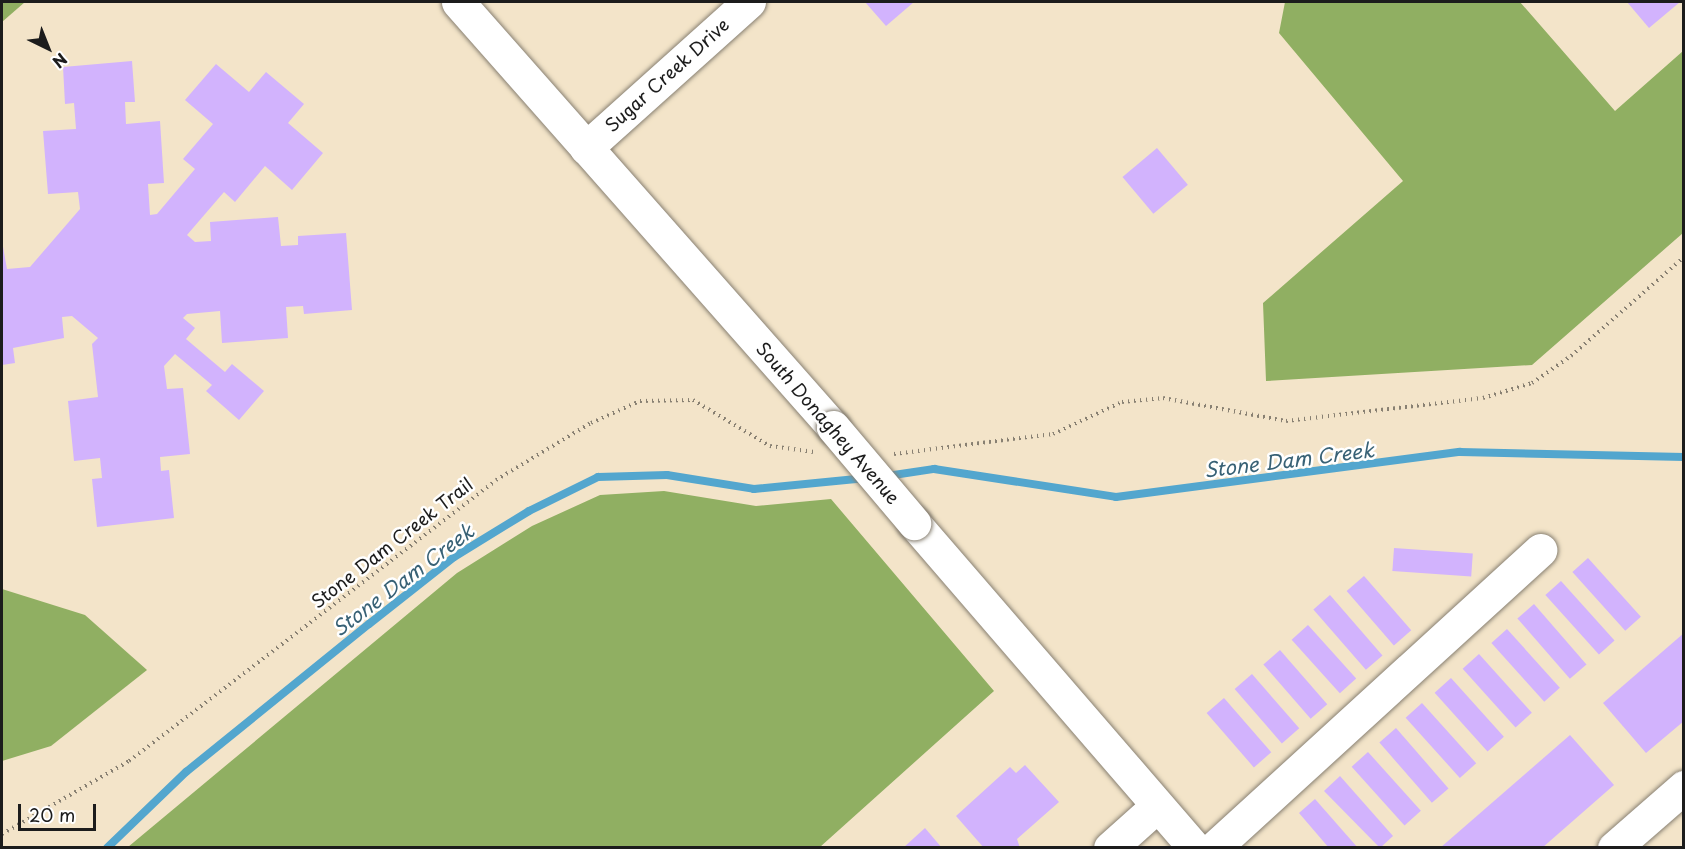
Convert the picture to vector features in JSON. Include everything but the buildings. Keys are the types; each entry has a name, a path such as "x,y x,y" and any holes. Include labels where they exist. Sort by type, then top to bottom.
{"street":[{"name":"South Donaghey Avenue","path":"458,2 586,148 827,440 914,523 1195,848"},
{"name":"Sugar Creek Drive","path":"586,148 749,2"},
{"path":"1214,848 1540,550"},
{"path":"1614,848 1683,787"},
{"path":"1110,848 1157,806"}],"path":[{"path":"884,455 1053,434 1122,402 1163,399 1286,421 1483,398 1532,382 1571,356 1683,256"},
{"name":"Stone Dam Creek Trail","path":"2,834 129,761 496,480 591,423 640,401 693,400 770,446 827,440"}],"green space":[{"path":"2,2 25,2 2,22"},
{"path":"1285,2 1520,2 1615,111 1683,51 1683,233 1532,365 1266,381 1263,303 1403,181 1279,33"},
{"path":"664,491 756,506 831,499 994,691 820,847 128,847 457,573 532,526 600,495"},
{"path":"2,589 85,615 147,670 51,746 2,761"}],"waterway":[{"name":"Stone Dam Creek","path":"887,476 934,469 1116,497 1460,452 1684,457"},
{"name":"Stone Dam Creek","path":"107,848 186,772 454,557 529,511 598,477 667,475 754,489 866,478"}]}
